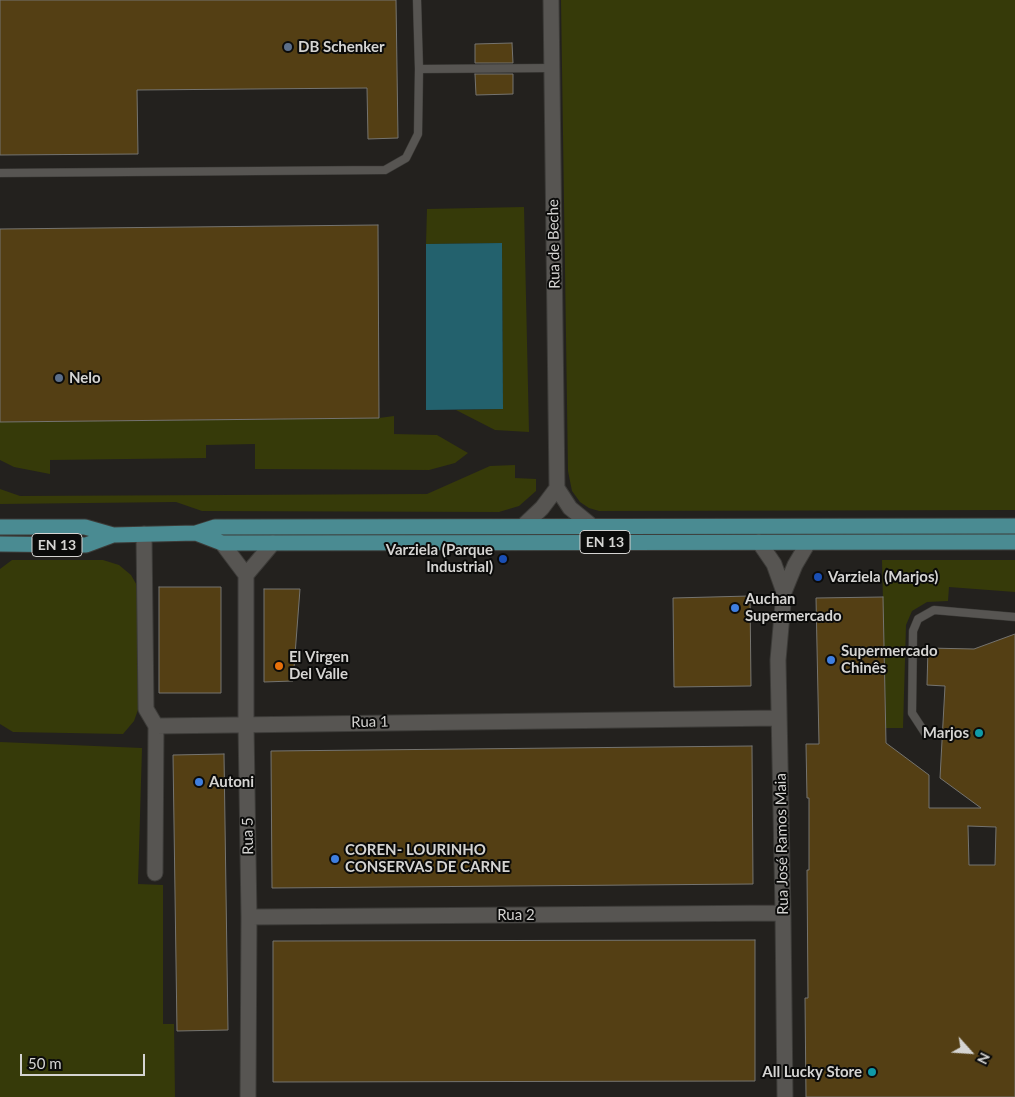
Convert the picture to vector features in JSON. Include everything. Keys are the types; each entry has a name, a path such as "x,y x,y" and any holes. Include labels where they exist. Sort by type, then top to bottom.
{"main road":[{"name":"EN 13","path":"5,526 85,527 113,534 196,533 215,527 1015,526"},
{"path":"808,543 814,537 825,535 947,526"},
{"name":"EN 13","path":"196,533 222,543 1015,542"},
{"name":"EN 13","path":"0,544 86,545 113,534"}],"street":[{"name":"Rua de Beche","path":"551,0 557,488"},
{"path":"523,526 542,508 557,488 570,508 592,526"},
{"path":"144,534 146,709 156,726 155,873"},
{"name":"Rua José Ramos Maia","path":"759,542 774,564 784,592"},
{"path":"222,543 246,575 273,543"},
{"name":"Rua José Ramos Maia","path":"785,1097 784,913 778,660 784,592 795,565 808,543"},
{"name":"Rua 5","path":"246,575 249,917 248,1097"},
{"name":"Rua 1","path":"156,726 778,718"},
{"name":"Rua 2","path":"249,917 784,913"}],"lane":[{"path":"0,173 385,170 406,158 418,134 417,0"},
{"path":"419,69 552,68"},
{"path":"925,733 912,713 913,631 918,619 934,610 1015,617"}],"green space":[{"path":"561,0 1015,0 1015,510 599,511 589,508 580,502 572,491 568,471"},
{"path":"524,207 529,432 495,430 456,410 503,409 502,243 426,244 427,209"},
{"path":"394,416 394,434 437,435 468,453 455,463 429,470 255,469 255,444 206,445 206,458 50,460 50,474 14,467 0,460 0,422 379,418"},
{"path":"515,465 515,478 536,479 536,491 519,506 499,512 202,511 176,502 0,504 0,489 20,496 427,494 490,466"},
{"path":"12,560 103,560 119,565 131,575 139,589 139,707 134,721 123,734 13,732 0,724 0,569"},
{"path":"882,560 1015,560 1015,592 949,587 948,601 927,602 912,611 906,625 903,728 886,728"},
{"path":"0,742 142,748 138,884 163,885 163,1024 174,1024 175,1097 0,1097"}],"water":[{"path":"502,243 503,409 426,410 426,244"}],"building":[{"path":"0,0 396,0 398,138 368,139 367,88 137,90 138,154 0,155"},
{"path":"512,43 513,63 475,63 475,44"},
{"path":"475,74 513,74 513,94 476,95"},
{"path":"378,225 379,418 0,422 0,229"},
{"path":"159,587 221,587 221,693 159,693"},
{"path":"264,589 300,589 293,681 264,682"},
{"path":"750,596 751,686 674,687 673,598"},
{"path":"883,597 886,743 929,775 929,808 981,808 940,778 945,686 927,685 928,648 974,649 1015,634 1015,1097 806,1097 805,998 808,998 807,870 809,870 809,798 807,798 806,744 819,744 816,598","holes":["968,826 996,827 995,865 969,865"]},
{"path":"752,746 753,884 272,888 271,751"},
{"path":"224,754 228,1030 177,1031 173,755"},
{"path":"755,940 755,1081 273,1082 273,941"}],"place":[{"name":"DB Schenker","path":"288,47"},
{"name":"Nelo","path":"59,378"},
{"name":"Varziela (Parque Industrial)","path":"503,559"},
{"name":"Varziela (Marjos)","path":"818,577"},
{"name":"Auchan Supermercado","path":"735,608"},
{"name":"Supermercado Chinês","path":"831,660"},
{"name":"El Virgen Del Valle","path":"279,666"},
{"name":"Marjos","path":"979,733"},
{"name":"Autoni","path":"199,782"},
{"name":"COREN- LOURINHO CONSERVAS DE CARNE","path":"335,859"},
{"name":"All Lucky Store","path":"872,1072"}]}
